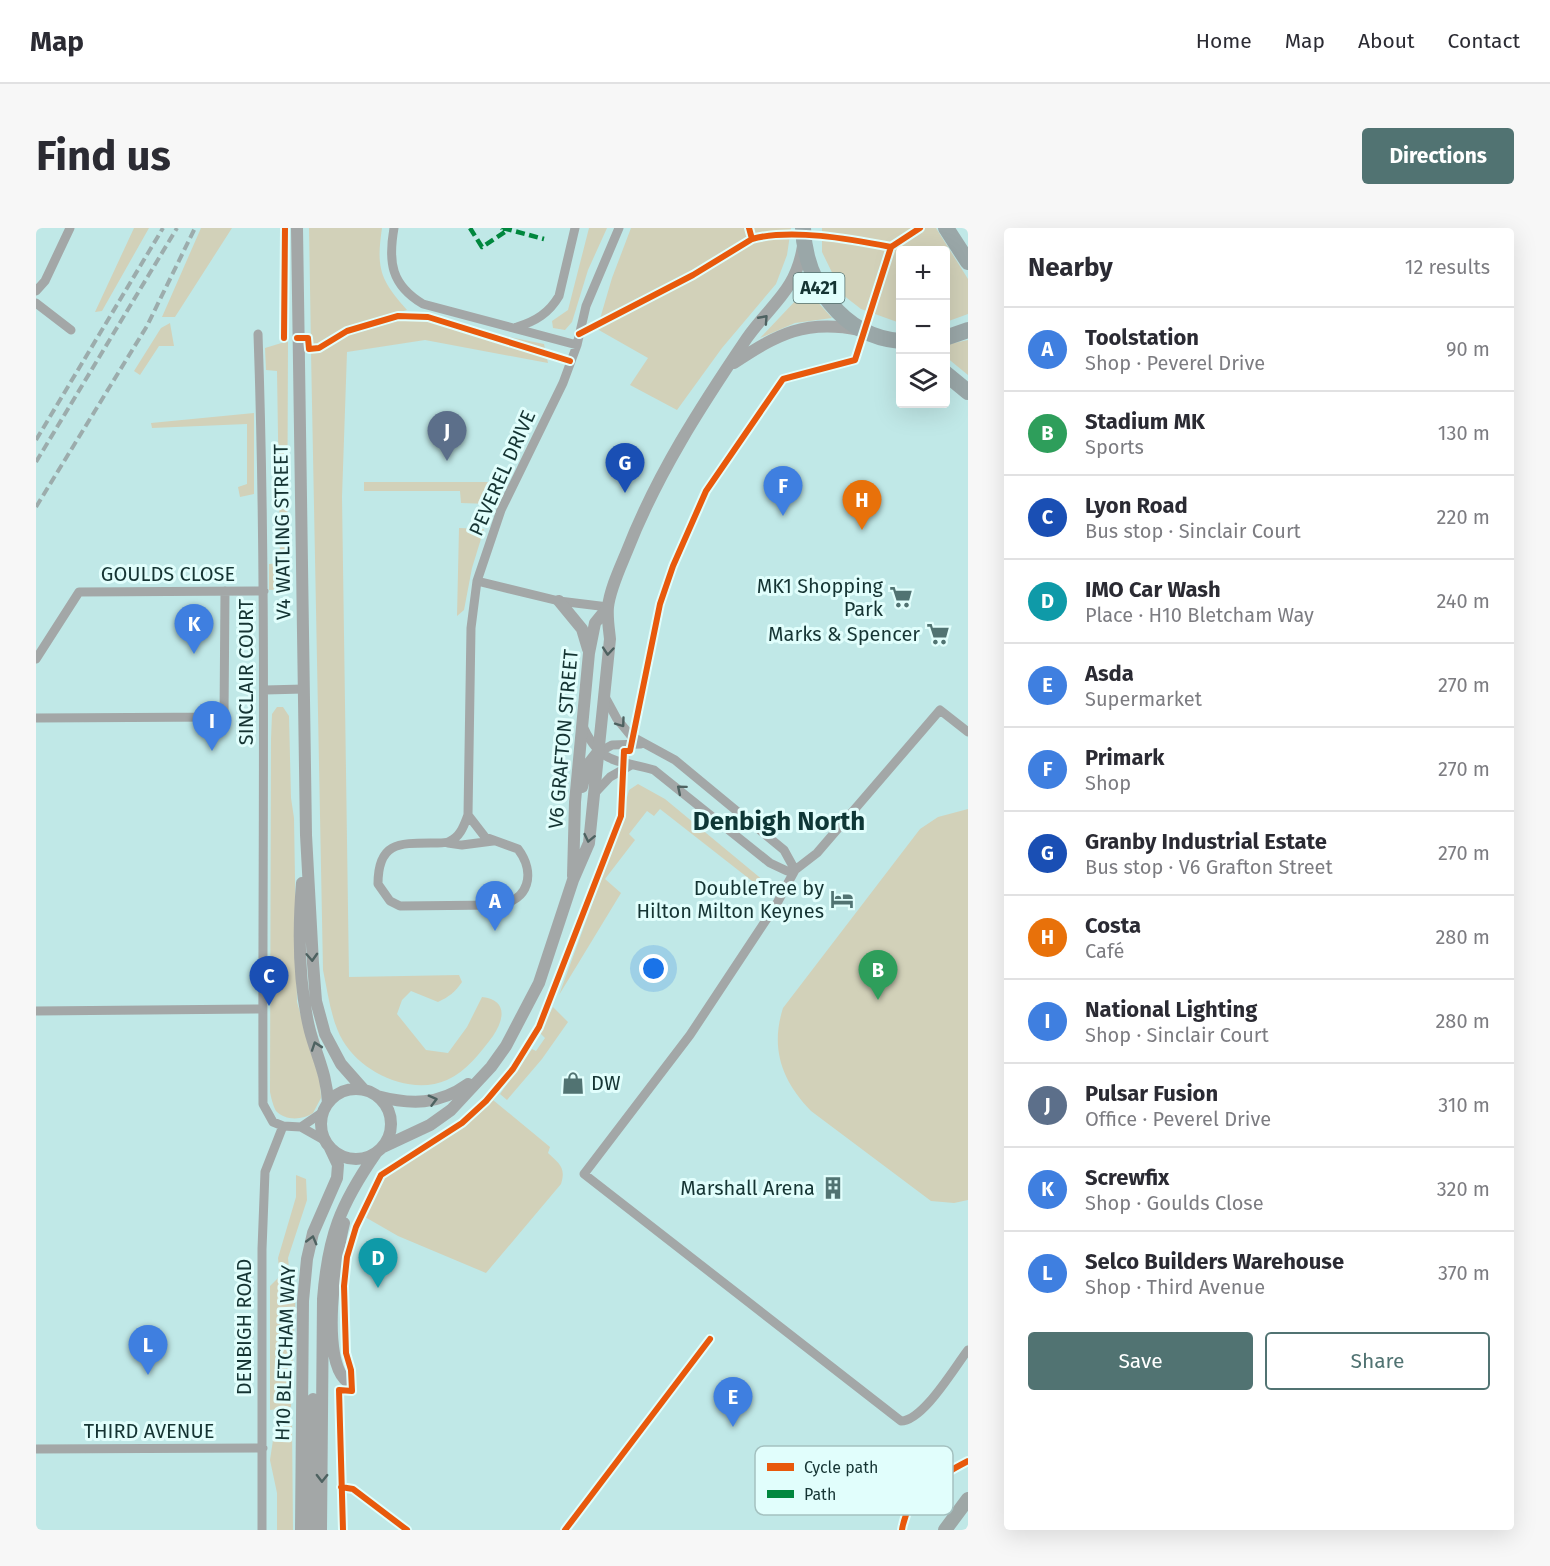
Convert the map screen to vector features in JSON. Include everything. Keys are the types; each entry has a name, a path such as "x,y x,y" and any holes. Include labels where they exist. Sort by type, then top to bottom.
{"highway":[{"path":"946,228 968,262"},
{"name":"A421","path":"803,234 810,270 824,296 846,319 864,331 896,342"},
{"path":"950,336 968,330"},
{"path":"950,377 968,392"}],"main road":[{"path":"945,1530 968,1499"}],"street":[{"path":"36,291 45,281 70,228"},
{"name":"V4 WATLING STREET","path":"297,228 306,835 316,1001 325,1034 341,1064 364,1090"},
{"path":"394,228 390,259 400,284 412,297 423,304 517,327 577,345"},
{"path":"517,327 534,322 554,304 559,296 575,228"},
{"name":"PEVEREL DRIVE","path":"468,815 471,628 477,581 501,510 561,388 577,345 586,306 619,228"},
{"name":"V6 GRAFTON STREET","path":"573,880 575,802 582,722 595,623 608,607 635,532 661,475 697,412 749,336 791,285 796,274 803,234"},
{"path":"36,303 71,330"},
{"name":"V6 GRAFTON STREET","path":"730,366 788,331 824,326 864,331"},
{"name":"SINCLAIR COURT","path":"258,334 265,690 261,892 263,1009"},
{"path":"477,581 559,601 608,607"},
{"path":"36,718 224,717 225,591"},
{"name":"GOULDS CLOSE","path":"36,659 79,592 264,591"},
{"path":"559,601 582,629 590,653"},
{"name":"V6 GRAFTON STREET","path":"379,1150 430,1125 451,1110 491,1067 506,1046 539,983 573,880 589,843 610,639 608,607"},
{"path":"265,690 304,689"},
{"path":"604,695 617,719 631,736 675,759 784,850 795,870"},
{"path":"968,732 940,710 817,853 795,870 776,905 690,1035 584,1174 901,1421 909,1421 920,1413 968,1350"},
{"path":"582,722 599,752 614,762 654,770 666,777 770,863 787,871 795,870"},
{"path":"575,802 587,766 599,752 612,745 644,744"},
{"path":"595,793 610,777 631,765"},
{"path":"468,815 478,831 493,842"},
{"path":"448,843 460,834 468,815"},
{"name":"V4 WATLING STREET","path":"306,835 301,900 300,975 311,1032 327,1078 325,1107"},
{"path":"493,842 507,843 519,849 525,858 529,880 525,890 517,899 498,905 400,906 390,901 378,884 381,860 386,852 401,843 462,845 493,842"},
{"path":"36,1011 263,1009 263,1104 273,1122 283,1126 301,1127 340,1155 352,1159 364,1158 379,1150 391,1126 384,1104 376,1096 364,1090 344,1092 301,1127"},
{"name":"V6 GRAFTON STREET","path":"376,1096 394,1101 428,1103 454,1094 491,1067"},
{"path":"325,1107 321,1126 327,1144"},
{"name":"DENBIGH ROAD","path":"262,1530 262,1250 265,1172 283,1126"},
{"name":"H10 BLETCHAM WAY","path":"301,1530 303,1300 313,1233 337,1178 338,1165 327,1144"},
{"name":"H10 BLETCHAM WAY","path":"321,1530 325,1272 332,1236 350,1192 379,1150"},
{"name":"H10 BLETCHAM WAY","path":"348,1382 340,1376 335,1366 333,1287 336,1255 350,1192"},
{"name":"H10 BLETCHAM WAY","path":"310,1530 313,1399"},
{"name":"THIRD AVENUE","path":"36,1449 263,1449"}],"green space":[{"path":"134,228 149,228 102,311 95,312"},
{"path":"201,228 232,228 175,317 162,317"},
{"path":"309,228 382,228 380,264 382,273 391,290 407,310 346,328 318,345 311,346"},
{"path":"589,228 607,228 588,270 572,322 565,330 553,328 552,321 568,310"},
{"path":"631,228 791,228 787,255 776,284 722,348 677,410 630,385 648,358 597,329 612,278"},
{"path":"822,228 936,228 947,246 896,246 896,322 861,309 843,295 822,252"},
{"path":"950,250 968,279 968,314 950,321"},
{"path":"806,282 816,300 832,318 795,323 760,338 798,298"},
{"path":"399,319 423,320 544,344 548,363 425,340 347,352 342,497 349,977 459,975 462,982 459,986 452,994 438,1002 411,991 402,1000 397,1014 426,1050 448,1053 467,1027 482,997 496,1002 501,1011 500,1023 493,1036 467,1067 447,1080 418,1085 403,1083 375,1072 351,1053 336,1025 323,970 311,352 319,351 352,331"},
{"path":"170,323 174,346 159,346 140,375 134,371 161,328"},
{"path":"968,340 968,375 950,360 950,344"},
{"path":"288,341 287,589 269,590 269,564 280,563 277,371 266,370 265,348"},
{"path":"254,413 254,494 240,497 238,487 247,484 247,424 152,428 151,423"},
{"path":"364,482 504,482 497,500 490,504 461,503 460,491 364,491"},
{"path":"459,528 484,529 472,568 464,610 457,616"},
{"path":"277,707 283,707 289,716 291,798 294,818 297,1002 320,1082 321,1098 313,1113 294,1118 284,1117 276,1111 270,1092 271,739 272,714"},
{"path":"638,784 665,799 764,881 761,888 660,809 654,816 647,811 629,834 635,840 605,879 621,893 559,995 615,842 629,790"},
{"path":"968,809 968,1200 954,1203 931,1201 811,1111 786,1076 778,1051 778,1037 783,1008 920,829 938,817"},
{"path":"553,1007 568,1022 542,1059 507,1100 500,1094 532,1049 536,1051 545,1038 540,1033"},
{"path":"493,1100 550,1147 548,1153 559,1163 563,1174 561,1184 486,1273 398,1236 365,1217 386,1176 464,1127"},
{"path":"296,1175 306,1179 307,1200 288,1258 290,1278 296,1283 291,1407 270,1410 270,1286 280,1276 278,1258 296,1197"},
{"path":"279,1425 292,1425 293,1530 277,1530 277,1493 270,1460 273,1440 280,1439"}],"railway":[{"path":"36,440 163,228"},
{"path":"36,462 177,228"},
{"path":"36,507 147,326 195,228"}],"marked path":[{"path":"470,228 482,247 505,232 502,228"},
{"path":"503,228 544,239"}],"cycle path":[{"path":"284,338 285,228"},
{"path":"749,228 752,239 784,234 802,235 839,238 891,247"},
{"path":"343,1530 339,1390 352,1391 351,1370 346,1353 344,1286 347,1257 356,1227 381,1175 462,1123 486,1101 513,1069 539,1027 621,816 624,751 630,751 660,604 673,566 706,491 783,379 855,360 891,247 920,228"},
{"path":"579,334 693,275 752,239"},
{"path":"297,338 308,338 309,349 319,348 347,331 398,316 428,317 570,361"},
{"path":"565,1530 710,1339"},
{"path":"953,1469 968,1461"},
{"path":"341,1487 353,1489 407,1530"},
{"path":"902,1530 906,1515"}],"place":[{"name":"Pulsar Fusion","path":"447,461"},
{"name":"Granby Industrial Estate","path":"625,493"},
{"name":"Primark","path":"783,516"},
{"name":"Costa","path":"862,530"},
{"name":"MK1 Shopping Park","path":"901,597"},
{"name":"Marks & Spencer","path":"938,634"},
{"name":"Screwfix","path":"194,654"},
{"name":"National Lighting","path":"212,751"},
{"name":"DoubleTree by Hilton Milton Keynes","path":"842,899"},
{"name":"Toolstation","path":"495,931"},
{"name":"Stadium MK","path":"878,1000"},
{"name":"Lyon Road","path":"269,1006"},
{"name":"DW","path":"573,1083"},
{"name":"Marshall Arena","path":"833,1188"},
{"name":"IMO Car Wash","path":"378,1288"},
{"name":"Selco Builders Warehouse","path":"148,1375"},
{"name":"Asda","path":"733,1427"}],"district":[{"name":"Denbigh North","path":"779,821"}]}
